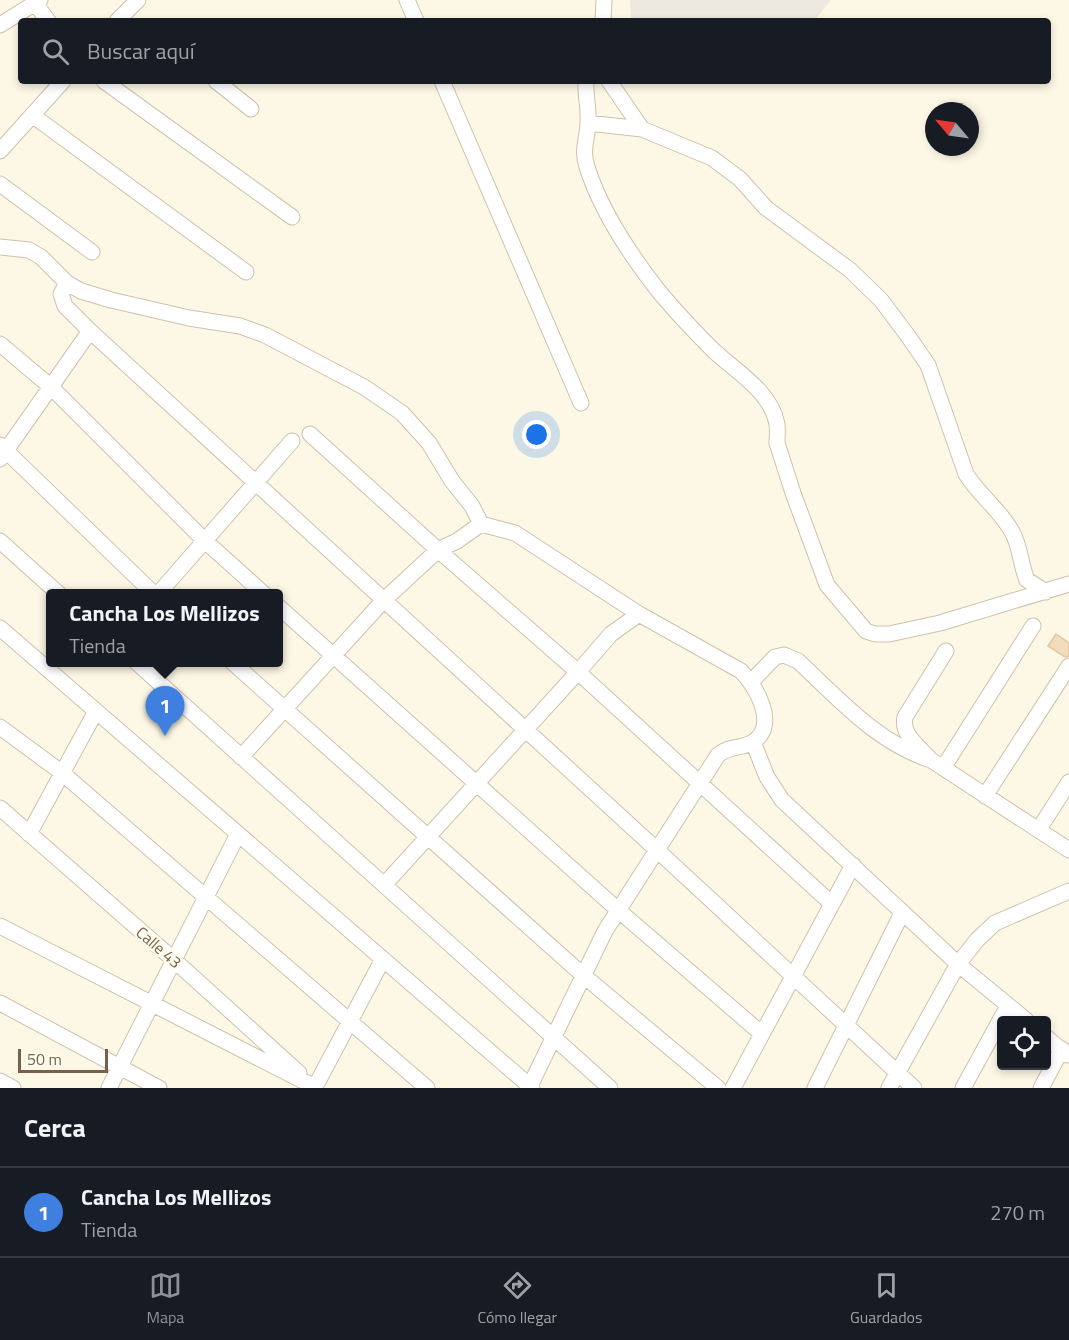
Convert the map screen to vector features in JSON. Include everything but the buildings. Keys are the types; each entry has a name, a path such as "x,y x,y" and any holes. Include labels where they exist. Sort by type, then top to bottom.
{"street":[{"path":"407,0 415,18"},
{"path":"603,0 603,18"},
{"path":"0,25 37,2 46,18"},
{"path":"0,151 60,84"},
{"path":"108,84 292,217"},
{"path":"220,84 252,109"},
{"path":"443,84 581,402"},
{"path":"586,84 588,123 584,138 585,160 604,208 628,249 658,290 712,349 761,393 772,410 777,425 777,442 818,564 827,585 861,626 866,631 875,634 889,634 940,623 1069,584"},
{"path":"611,84 642,129"},
{"path":"32,115 246,272"},
{"path":"588,123 642,129 712,158 740,179 766,208 850,270 881,300 928,365 966,474 972,484 1000,512 1012,532 1019,547 1027,580 1046,592"},
{"path":"0,184 92,252"},
{"path":"0,247 29,250 41,257 67,283 81,291 189,318 240,326 265,334 364,387 402,413 429,443 452,481 472,506 481,524 515,533 639,614 741,671 751,682 762,702 765,722 761,734 753,742 727,748 718,755 618,910 605,931 530,1087 0,628"},
{"path":"67,283 61,294 64,306 90,331 914,1088"},
{"path":"90,331 2,452 151,589"},
{"path":"0,344 51,387 204,540 258,589"},
{"path":"310,434 578,672 832,904"},
{"path":"160,589 292,441"},
{"path":"241,757 384,600 438,550 457,541 481,524"},
{"path":"0,541 53,589"},
{"path":"283,611 618,910 762,1034"},
{"path":"384,885 611,634 639,614"},
{"path":"937,764 1033,626"},
{"path":"937,764 904,731 903,725 905,717 946,651"},
{"path":"751,682 775,657 784,655 798,661 867,724 897,746 937,764 1069,850"},
{"path":"985,795 1069,666"},
{"path":"140,667 610,1088"},
{"path":"236,667 584,976 718,1088"},
{"path":"29,834 96,711"},
{"path":"0,727 62,772 427,1088"},
{"path":"753,742 766,777 782,800 958,964 1021,1016"},
{"path":"1039,829 1069,782"},
{"name":"Calle 43","path":"0,808 174,960 315,1088"},
{"path":"109,1088 238,834"},
{"path":"733,1088 853,865"},
{"path":"889,1088 958,964 977,940 995,923 1069,891"},
{"path":"815,1088 902,913"},
{"path":"0,926 315,1088 383,959"},
{"path":"0,1003 159,1088"},
{"path":"963,1088 1008,1006"},
{"path":"1041,1088 1065,1053 1051,1041"},
{"path":"0,1081 13,1088"}],"shaded area":[{"path":"630,0 831,0 816,18 631,18"}],"place":[{"name":"Cancha Los Mellizos","path":"165,736"}]}
